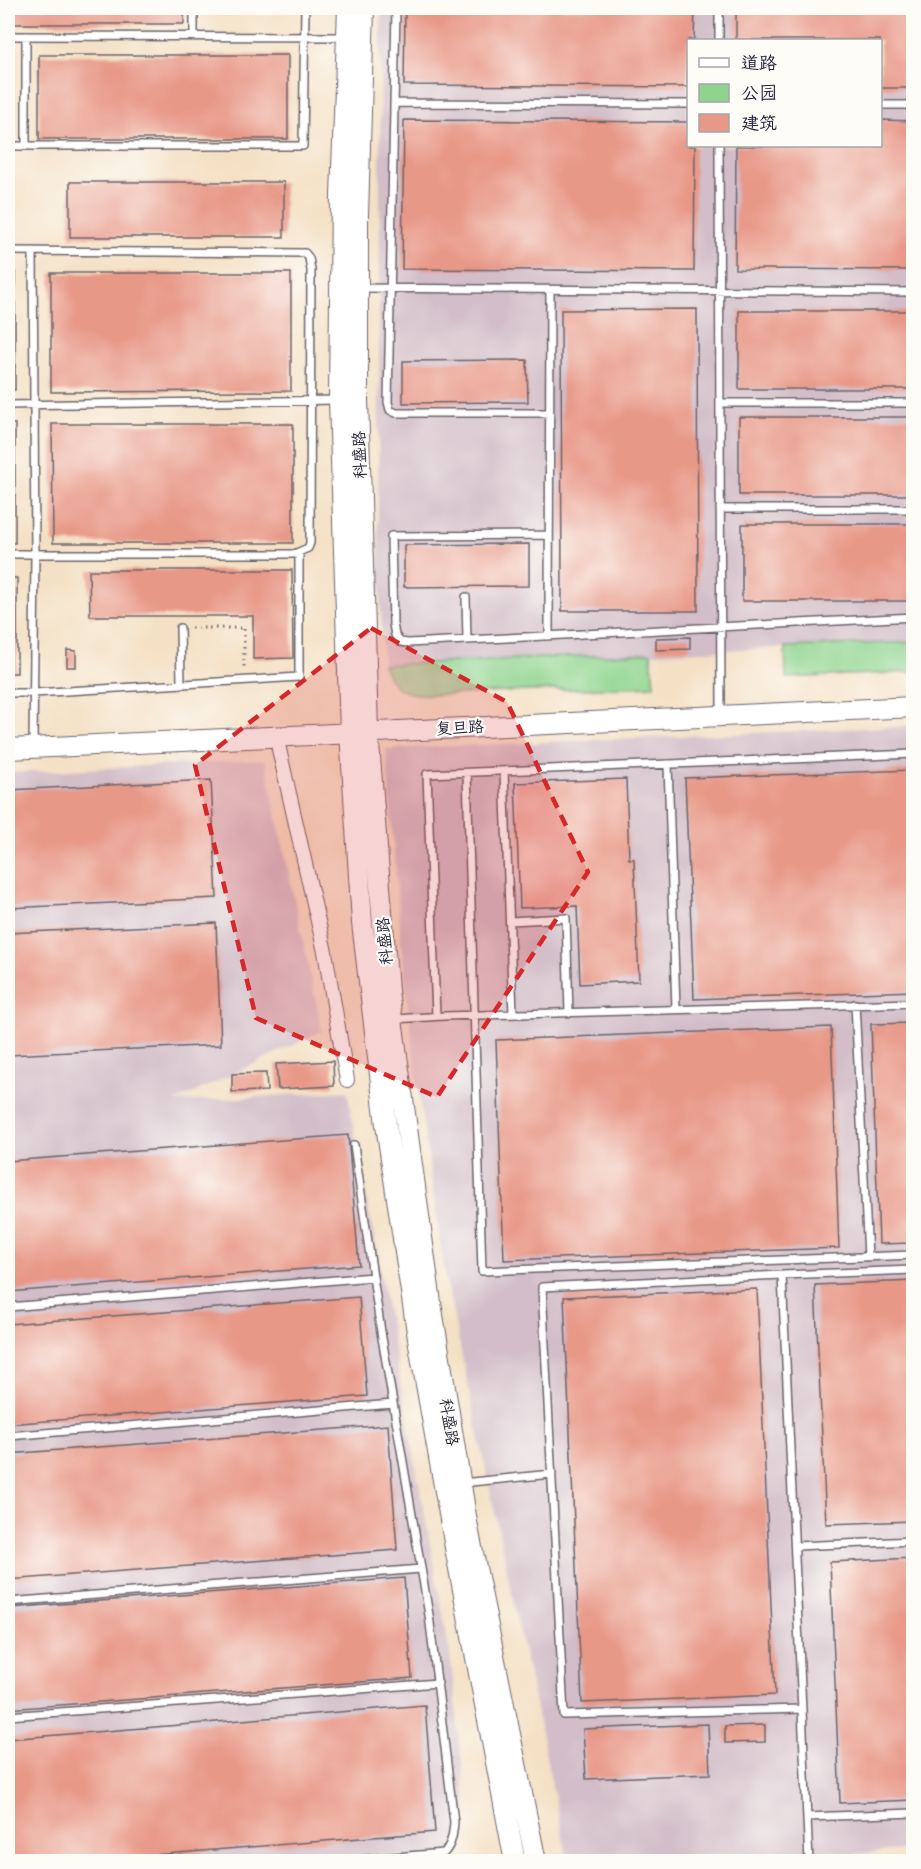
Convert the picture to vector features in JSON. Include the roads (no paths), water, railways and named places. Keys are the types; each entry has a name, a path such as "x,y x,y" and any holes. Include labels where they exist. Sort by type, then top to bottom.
{"street":[{"name":"科盛路","path":"348,8 355,37 348,288 348,400 359,732 382,1021 419,1345 494,1661 536,1862"},
{"name":"科盛路","path":"355,37 364,8"},
{"name":"复旦路","path":"8,749 914,707"},
{"path":"276,736 325,952 347,1080"},
{"name":"科盛路","path":"452,1484 515,1862"}],"lane":[{"path":"194,8 194,37"},
{"path":"8,146 303,146 305,8"},
{"path":"396,8 388,402 390,410 396,413 550,413"},
{"path":"718,8 719,39"},
{"path":"8,36 355,37"},
{"path":"26,36 26,146"},
{"path":"394,104 687,104"},
{"path":"882,105 914,105"},
{"path":"719,147 721,716"},
{"path":"8,251 305,253 309,258 311,270 310,543 308,548 299,553 8,554"},
{"path":"33,251 35,554 33,748"},
{"path":"348,288 914,292"},
{"path":"549,636 550,290"},
{"path":"8,405 348,400"},
{"path":"720,403 914,403"},
{"path":"720,509 914,509"},
{"path":"549,535 391,536 395,635 400,642 408,643 914,617"},
{"path":"8,693 299,677 299,553"},
{"path":"466,597 466,640"},
{"path":"180,628 181,684"},
{"path":"436,1016 427,774 914,754"},
{"path":"668,764 676,1009"},
{"path":"504,771 513,1014"},
{"path":"467,772 482,1271 914,1255"},
{"path":"510,921 566,918 569,1012"},
{"path":"382,1021 436,1016 914,1003"},
{"path":"855,1004 868,1256"},
{"path":"335,1862 444,1853 453,1835 454,1822 438,1683 354,1144"},
{"path":"802,1709 564,1715 542,1287 914,1270"},
{"path":"782,1275 809,1862"},
{"path":"8,1307 373,1277"},
{"path":"8,1436 393,1404"},
{"path":"452,1484 552,1474"},
{"path":"795,1546 914,1541"},
{"path":"8,1602 421,1569"},
{"path":"8,1716 438,1683"},
{"path":"807,1817 914,1813"}]}
